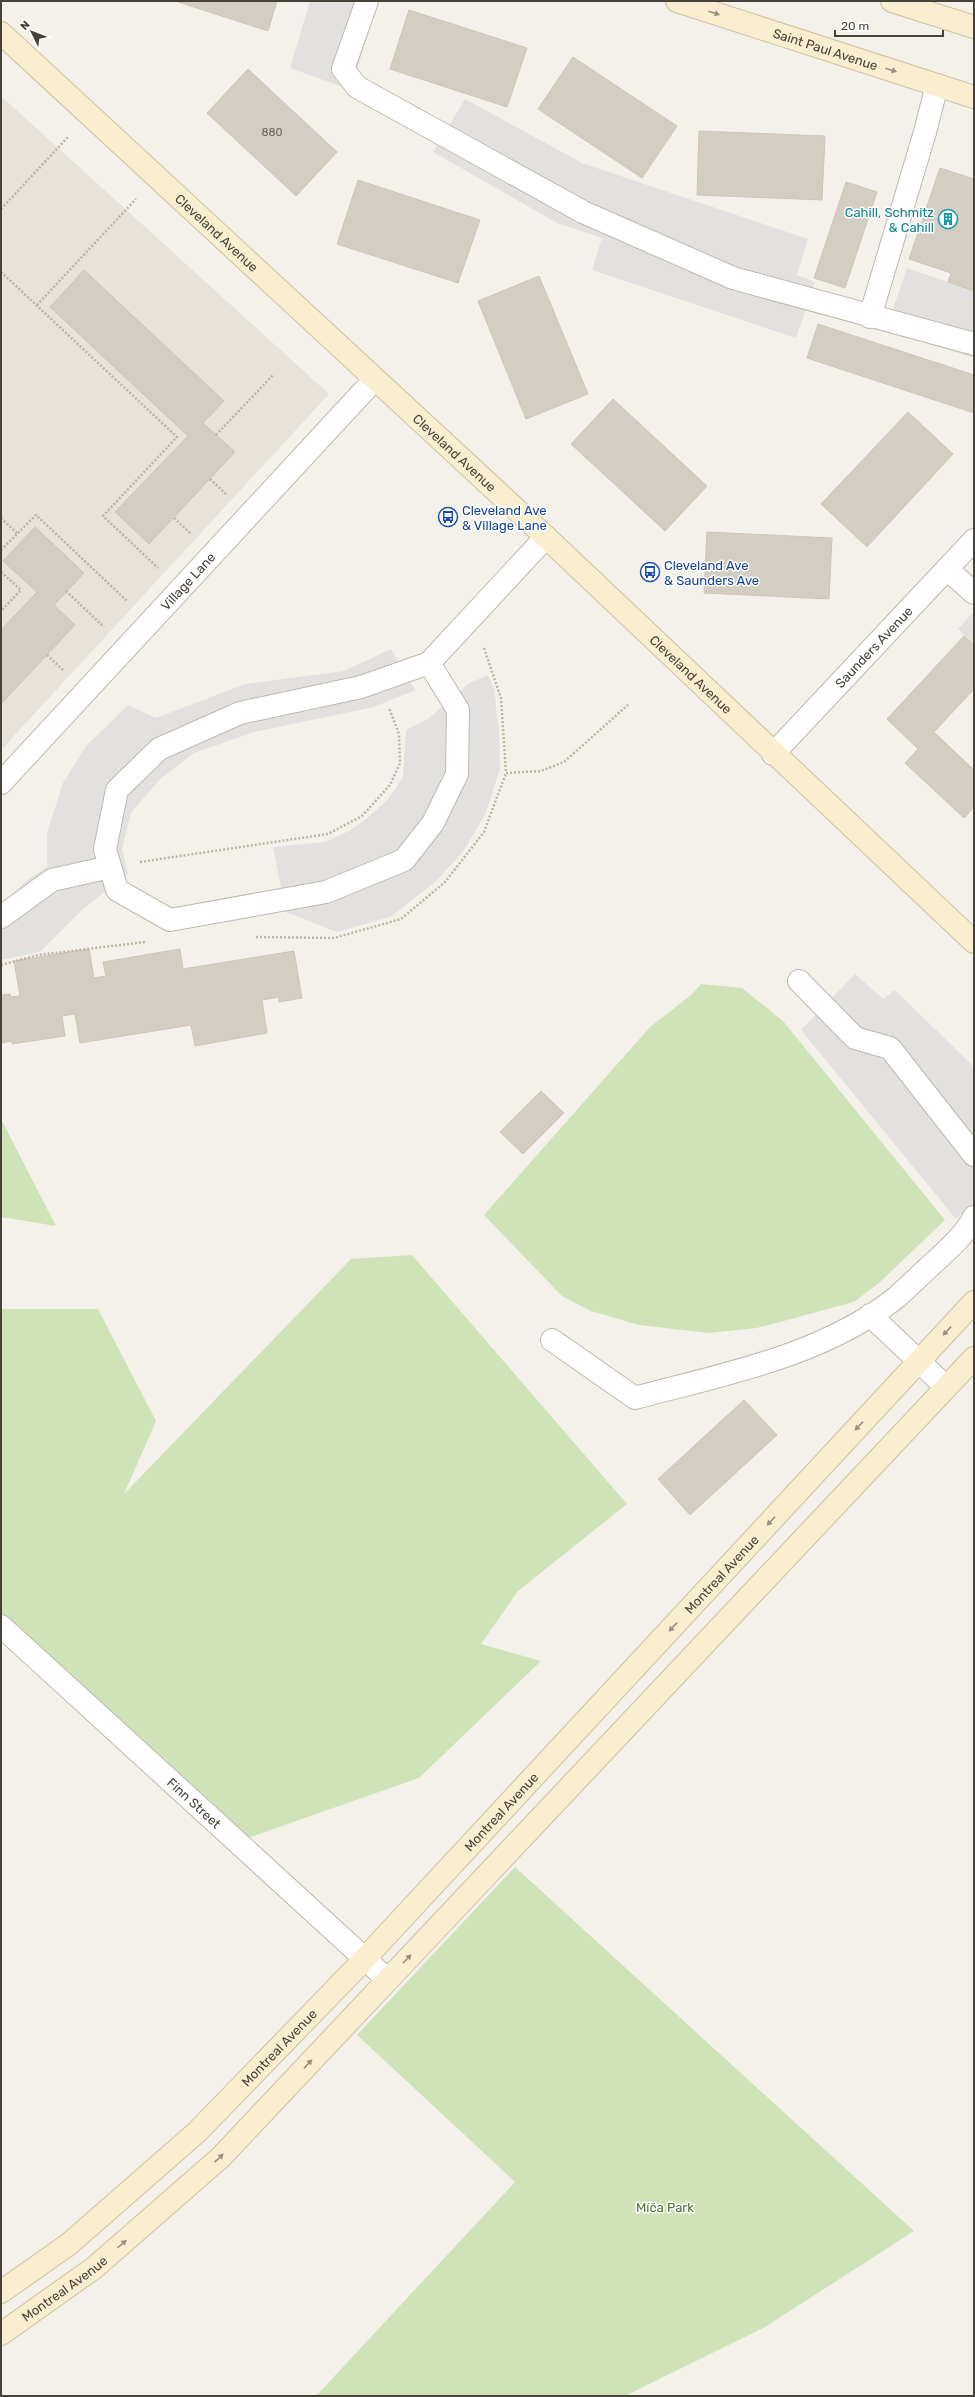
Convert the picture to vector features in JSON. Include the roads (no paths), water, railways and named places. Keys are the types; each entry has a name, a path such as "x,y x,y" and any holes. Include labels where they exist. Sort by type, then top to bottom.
{"street":[{"path":"367,1 343,69 357,87 584,212 733,278 870,317 974,344"},
{"name":"Saint Paul Avenue","path":"677,1 974,97"},
{"path":"892,1 974,27"},
{"name":"Cleveland Avenue","path":"1,33 374,380 546,537 773,754 974,942"},
{"path":"870,317 925,132 937,85"},
{"name":"Village Lane","path":"1,783 374,380"},
{"path":"429,663 458,710 457,774 433,822 404,860 326,892 170,920 118,890 105,849 117,790 159,749 240,713 379,682 429,663 546,537"},
{"name":"Saunders Avenue","path":"773,754 974,540"},
{"path":"947,569 974,593"},
{"path":"1,918 52,880 110,866"},
{"path":"799,981 855,1038 890,1048 974,1155"},
{"path":"552,1340 635,1398 803,1350 870,1315 896,1297 966,1232 974,1217"},
{"name":"Montreal Avenue","path":"1,2292 68,2244 197,2132 365,1958 974,1302"},
{"path":"870,1315 946,1387"},
{"name":"Montreal Avenue","path":"1,2334 94,2268 221,2157 387,1979 974,1358"},
{"name":"Finn Street","path":"1,1626 387,1979"}],"place":[{"name":"Cahill, Schmitz & Cahill","path":"948,219"},
{"name":"Cleveland Ave & Village Lane","path":"448,517"},
{"name":"Cleveland Ave & Saunders Ave","path":"650,572"}],"park label":[{"name":"Míča Park","path":"665,2207"}]}
